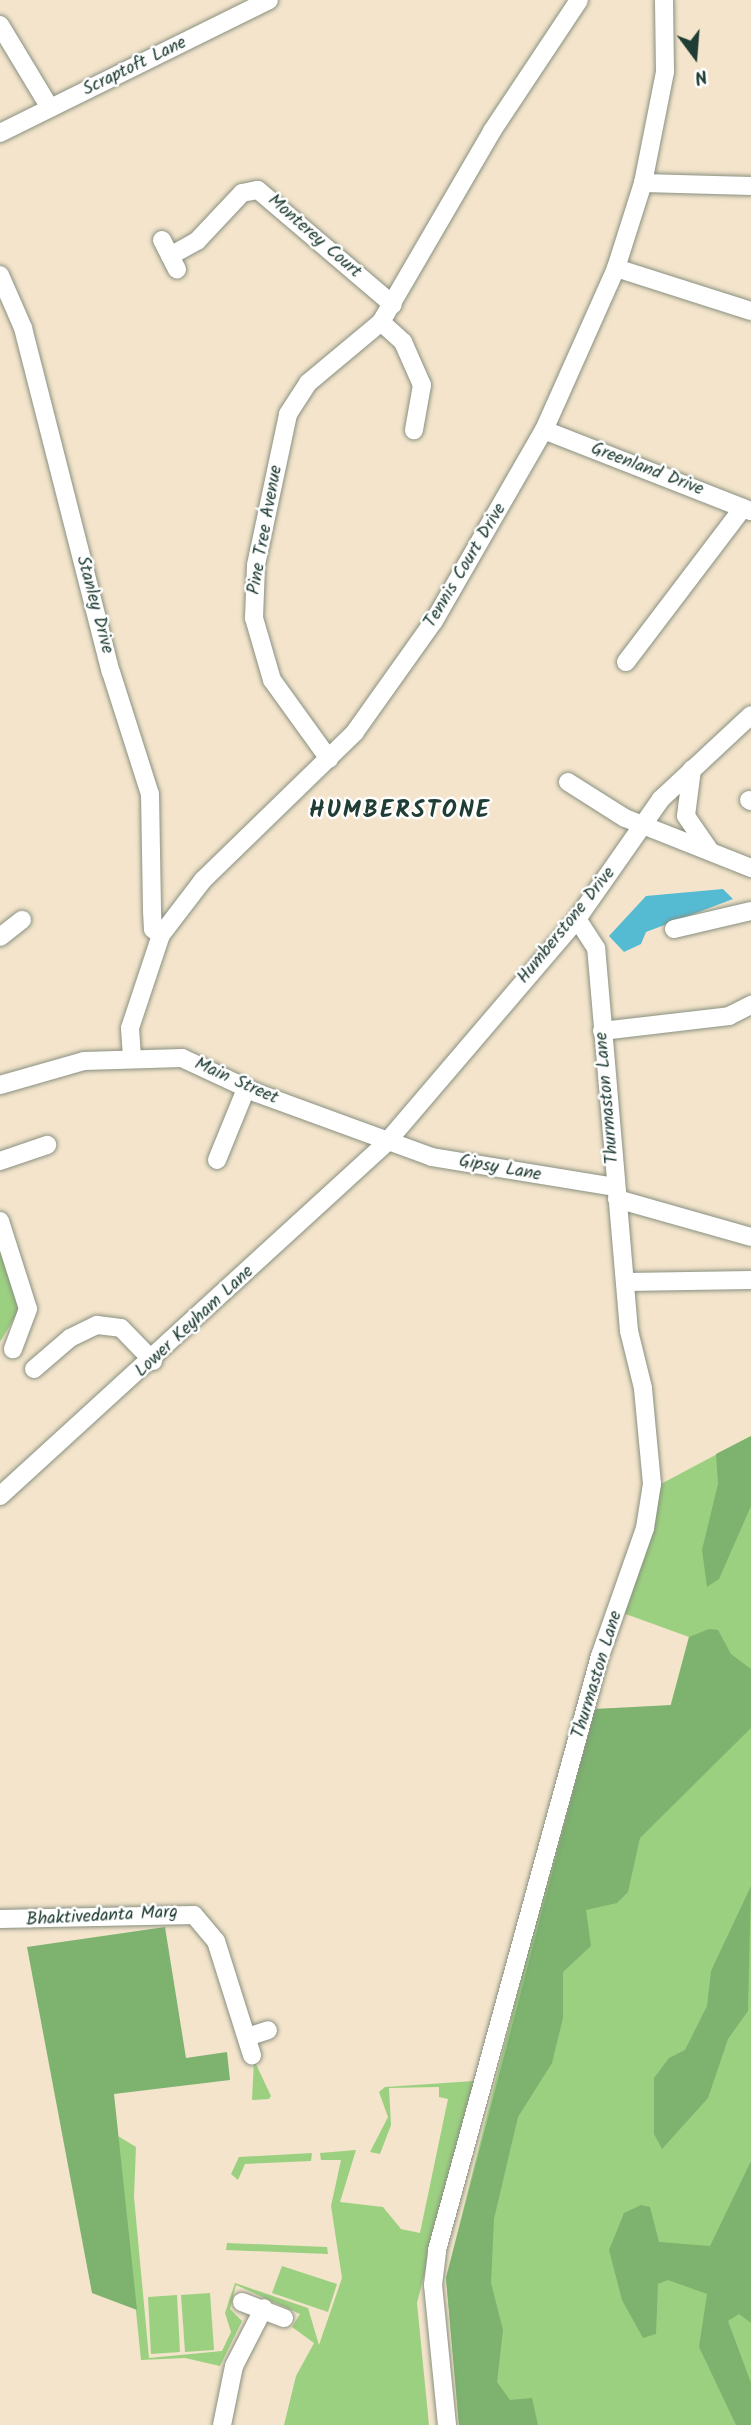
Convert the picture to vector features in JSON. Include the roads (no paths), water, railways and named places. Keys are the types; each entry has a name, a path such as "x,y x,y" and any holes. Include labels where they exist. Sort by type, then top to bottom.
{"street":[{"name":"Scraptoft Lane","path":"0,133 270,0"},
{"name":"Pine Tree Avenue","path":"328,759 266,667 254,618 255,573 291,406 308,383 381,322 492,131 579,0"},
{"name":"Tennis Court Drive","path":"132,1057 130,1028 161,935 203,880 328,759 434,621 544,430 616,268 643,183 665,72 664,0"},
{"path":"0,25 50,108"},
{"path":"643,183 751,186"},
{"name":"Monterey Court","path":"170,255 197,241 242,193 257,190 393,305"},
{"path":"616,268 751,311"},
{"name":"Stanley Drive","path":"0,275 23,328 111,672 150,794 153,929 161,935"},
{"path":"381,322 403,342 422,385 414,430"},
{"name":"Greenland Drive","path":"544,430 747,509"},
{"path":"626,662 747,509"},
{"name":"Humberstone Drive","path":"386,1143 577,919 643,824 692,765 751,715"},
{"path":"692,765 686,816 712,853"},
{"path":"568,782 643,824 751,868"},
{"path":"674,929 751,911"},
{"name":"Thurmaston Lane","path":"447,2425 433,2285 437,2250 600,1656 645,1528 652,1485 616,1193 596,948 577,919"},
{"path":"0,937 22,920"},
{"path":"602,1031 729,1016 751,1005"},
{"name":"Main Street","path":"0,1085 63,1064 132,1057 191,1061 246,1089 386,1143"},
{"path":"217,1160 246,1089"},
{"name":"Gipsy Lane","path":"386,1143 616,1193 751,1237"},
{"name":"Lower Keyham Lane","path":"0,1496 153,1361 386,1143"},
{"path":"0,1161 47,1145"},
{"path":"0,1221 28,1309 13,1349"},
{"path":"626,1282 751,1280"},
{"path":"34,1368 70,1338 97,1325 121,1328 153,1361"},
{"name":"Bhaktivedanta Marg","path":"0,1919 194,1915 216,1941 252,2055"},
{"path":"247,2037 268,2030"},
{"path":"242,2302 264,2308 284,2318"},
{"path":"222,2425 234,2366 264,2308"}],"water":[{"path":"723,889 733,899 646,932 641,944 624,952 609,936 646,896"}],"district":[{"name":"HUMBERSTONE","path":"400,811"}]}
